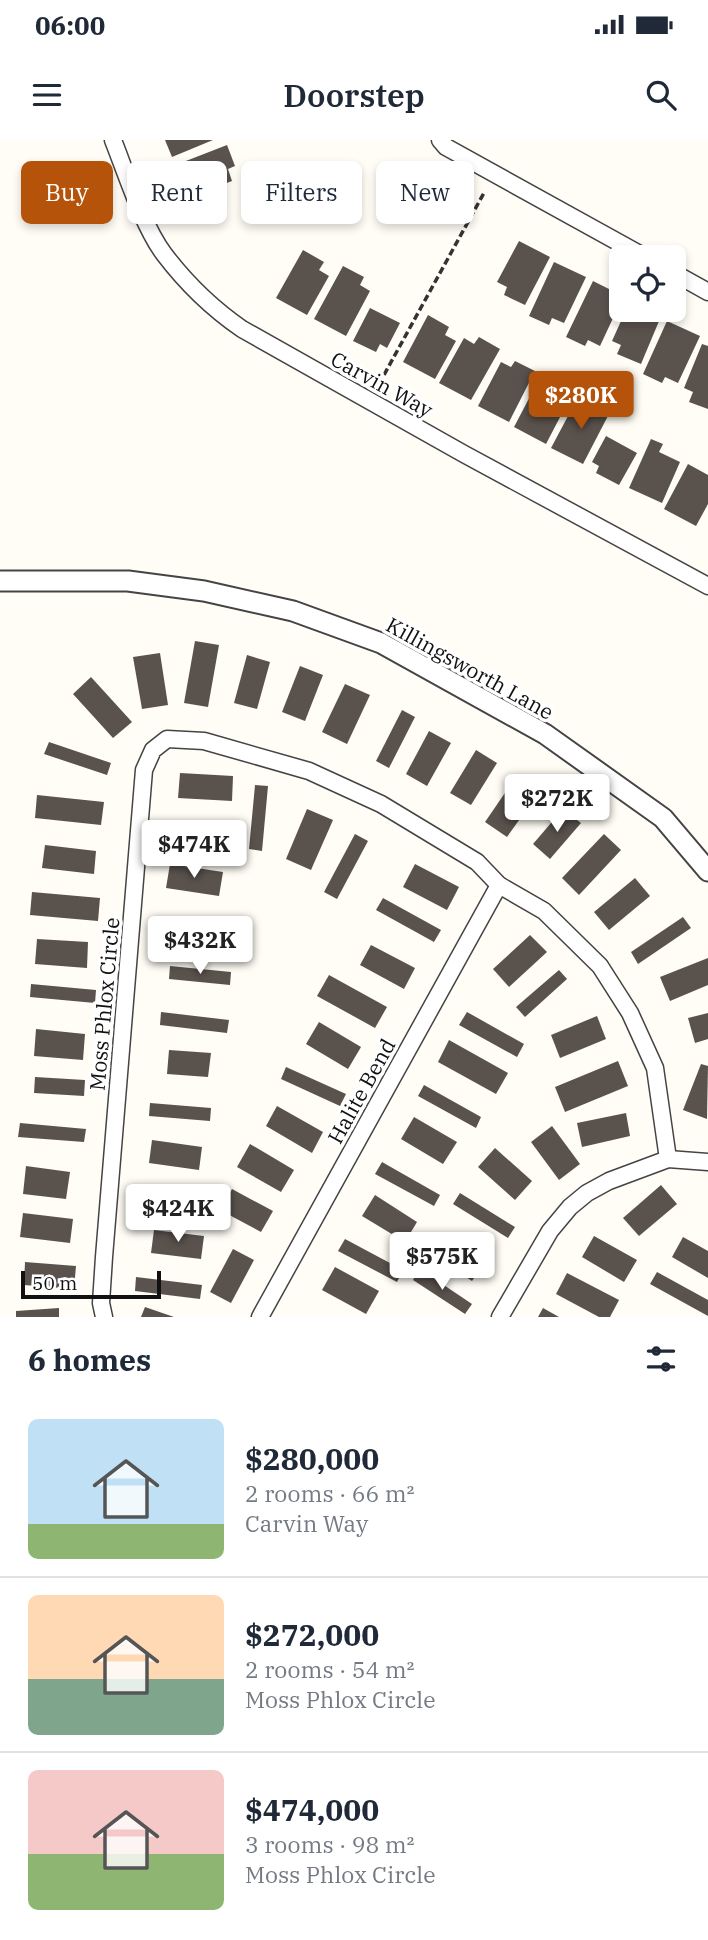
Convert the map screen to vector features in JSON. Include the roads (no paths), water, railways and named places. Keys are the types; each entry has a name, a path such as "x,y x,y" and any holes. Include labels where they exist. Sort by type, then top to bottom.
{"street":[{"name":"Carvin Way","path":"113,140 141,210 163,253 215,310 242,329 440,441 708,586"},
{"path":"440,140 446,147 623,245"},
{"path":"686,280 708,292"},
{"name":"Killingsworth Lane","path":"0,581 128,581 204,591 293,611 381,643 545,734 663,818 708,871"},
{"name":"Moss Phlox Circle","path":"104,1317 101,1303 104,1257 144,770 153,750 167,739 204,741 309,771 381,804 477,862 499,885 544,911 600,966 630,1013 655,1068 668,1159"},
{"name":"Halite Bend","path":"260,1317 499,885"},
{"path":"500,1317 550,1231 570,1207 587,1193 609,1181 668,1159 708,1162"}]}
